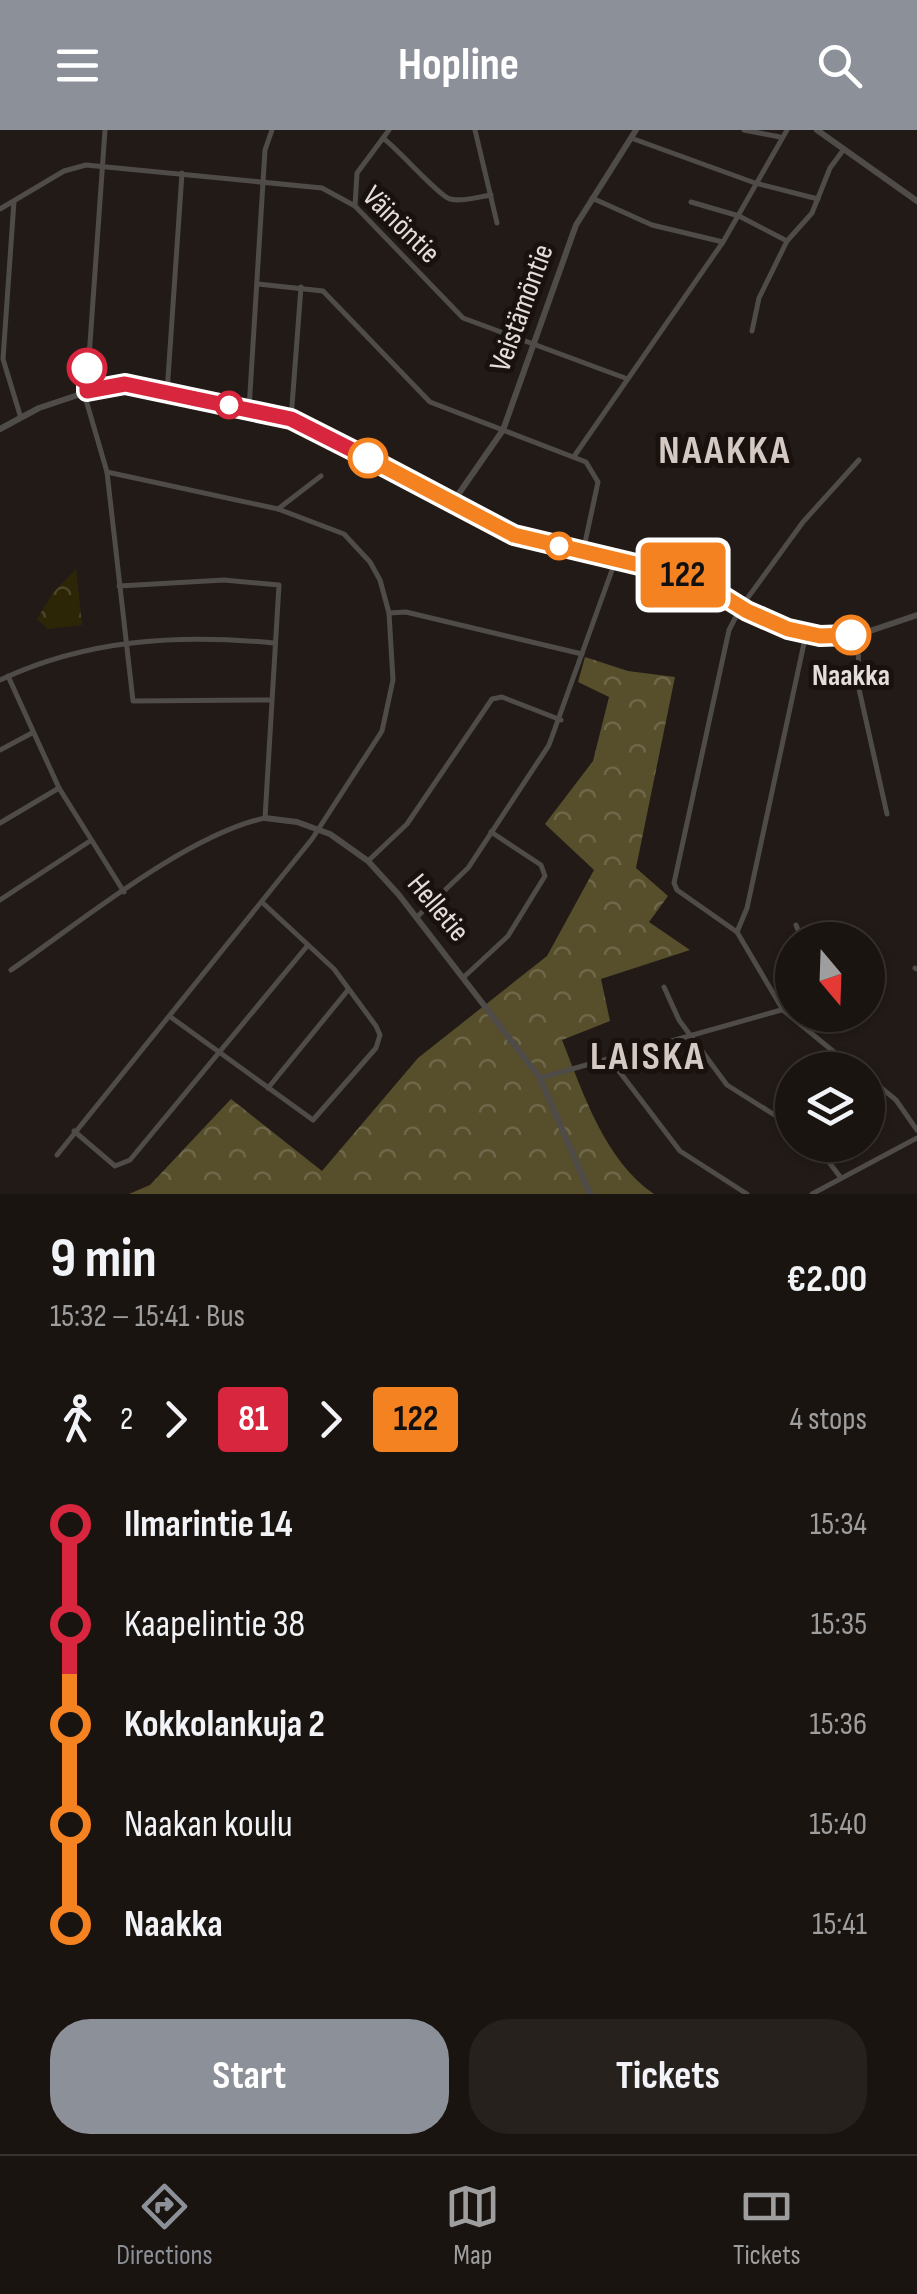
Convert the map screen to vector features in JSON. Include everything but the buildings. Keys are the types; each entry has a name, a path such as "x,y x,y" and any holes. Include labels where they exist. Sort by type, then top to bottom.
{"street":[{"path":"105,130 87,391 106,472 133,701 268,700"},
{"path":"249,409 263,180 272,130"},
{"path":"355,206 357,173 389,130"},
{"path":"475,130 497,223"},
{"name":"Veistämöntie","path":"453,502 502,430 576,225 636,130"},
{"path":"574,455 724,242 783,132 744,130"},
{"path":"816,130 917,202"},
{"path":"383,138 408,157 443,196 464,199 490,194"},
{"path":"631,138 756,183 818,200"},
{"path":"752,331 759,298 787,241 807,221 844,149"},
{"name":"Väinöntie","path":"0,209 75,166 322,188 355,206 463,318 625,378"},
{"path":"167,392 182,173"},
{"path":"592,198 652,225 724,242"},
{"path":"14,201 3,359 20,415"},
{"path":"692,202 739,216 787,241"},
{"path":"258,284 322,291 430,402 586,462 598,482 583,552"},
{"path":"291,419 301,288"},
{"path":"0,429 20,415 114,384 167,392 291,419 508,533 694,578 741,607 806,634 858,635 917,616"},
{"path":"775,996 737,932 674,888 729,630 741,607 803,522 860,460"},
{"path":"57,1156 264,904 319,828 373,746 386,718 393,680 389,613 380,580 356,544 330,527 278,509 106,472"},
{"path":"278,509 321,476"},
{"path":"418,916 461,877 549,746 616,559"},
{"path":"11,970 124,892 229,830 265,818 268,700 279,585 224,580 118,586"},
{"path":"389,613 406,612 582,654"},
{"path":"737,932 747,908 806,634"},
{"path":"858,635 859,689 887,814"},
{"path":"0,680 75,650 125,643 214,638 274,643"},
{"path":"8,676 59,788 124,892"},
{"path":"368,861 407,824 492,698 502,697 560,720"},
{"path":"0,750 32,733"},
{"path":"0,823 59,788"},
{"name":"Helletie","path":"265,818 319,828 368,861 418,916 540,1078 590,1194"},
{"path":"465,976 508,936 545,876 541,865 491,832"},
{"path":"0,900 90,841"},
{"path":"172,1018 313,1120 364,1063 380,1035 348,990 264,904"},
{"path":"74,1131 115,1166 123,1166 308,945"},
{"path":"664,987 726,1085 775,1115"},
{"path":"268,1088 348,990"},
{"path":"540,1078 775,1012"},
{"path":"806,1032 831,1052"},
{"path":"609,1057 680,1151 747,1194"},
{"path":"885,1091 917,1130"},
{"path":"812,1194 917,1138"},
{"path":"829,1162 841,1178"}],"green space":[{"path":"76,569 82,625 48,629 37,619 53,593"},
{"path":"585,657 628,671 675,677 636,868 668,896 649,922 690,950 601,979 610,1021 562,1040 609,1145 637,1180 654,1194 129,1194 150,1185 231,1099 322,1171 418,1058 547,956 594,870 545,824 593,761 609,697 578,682"}],"bus line":[{"name":"81","path":"87,368 87,391 103,385 125,384 291,419 368,458"},
{"name":"122","path":"368,458 514,535 694,578 747,611 788,629 820,636 851,635"}],"place":[{"name":"Naakka","path":"851,635"}],"district":[{"name":"NAAKKA","path":"725,451"},
{"name":"LAISKA","path":"648,1057"}]}
